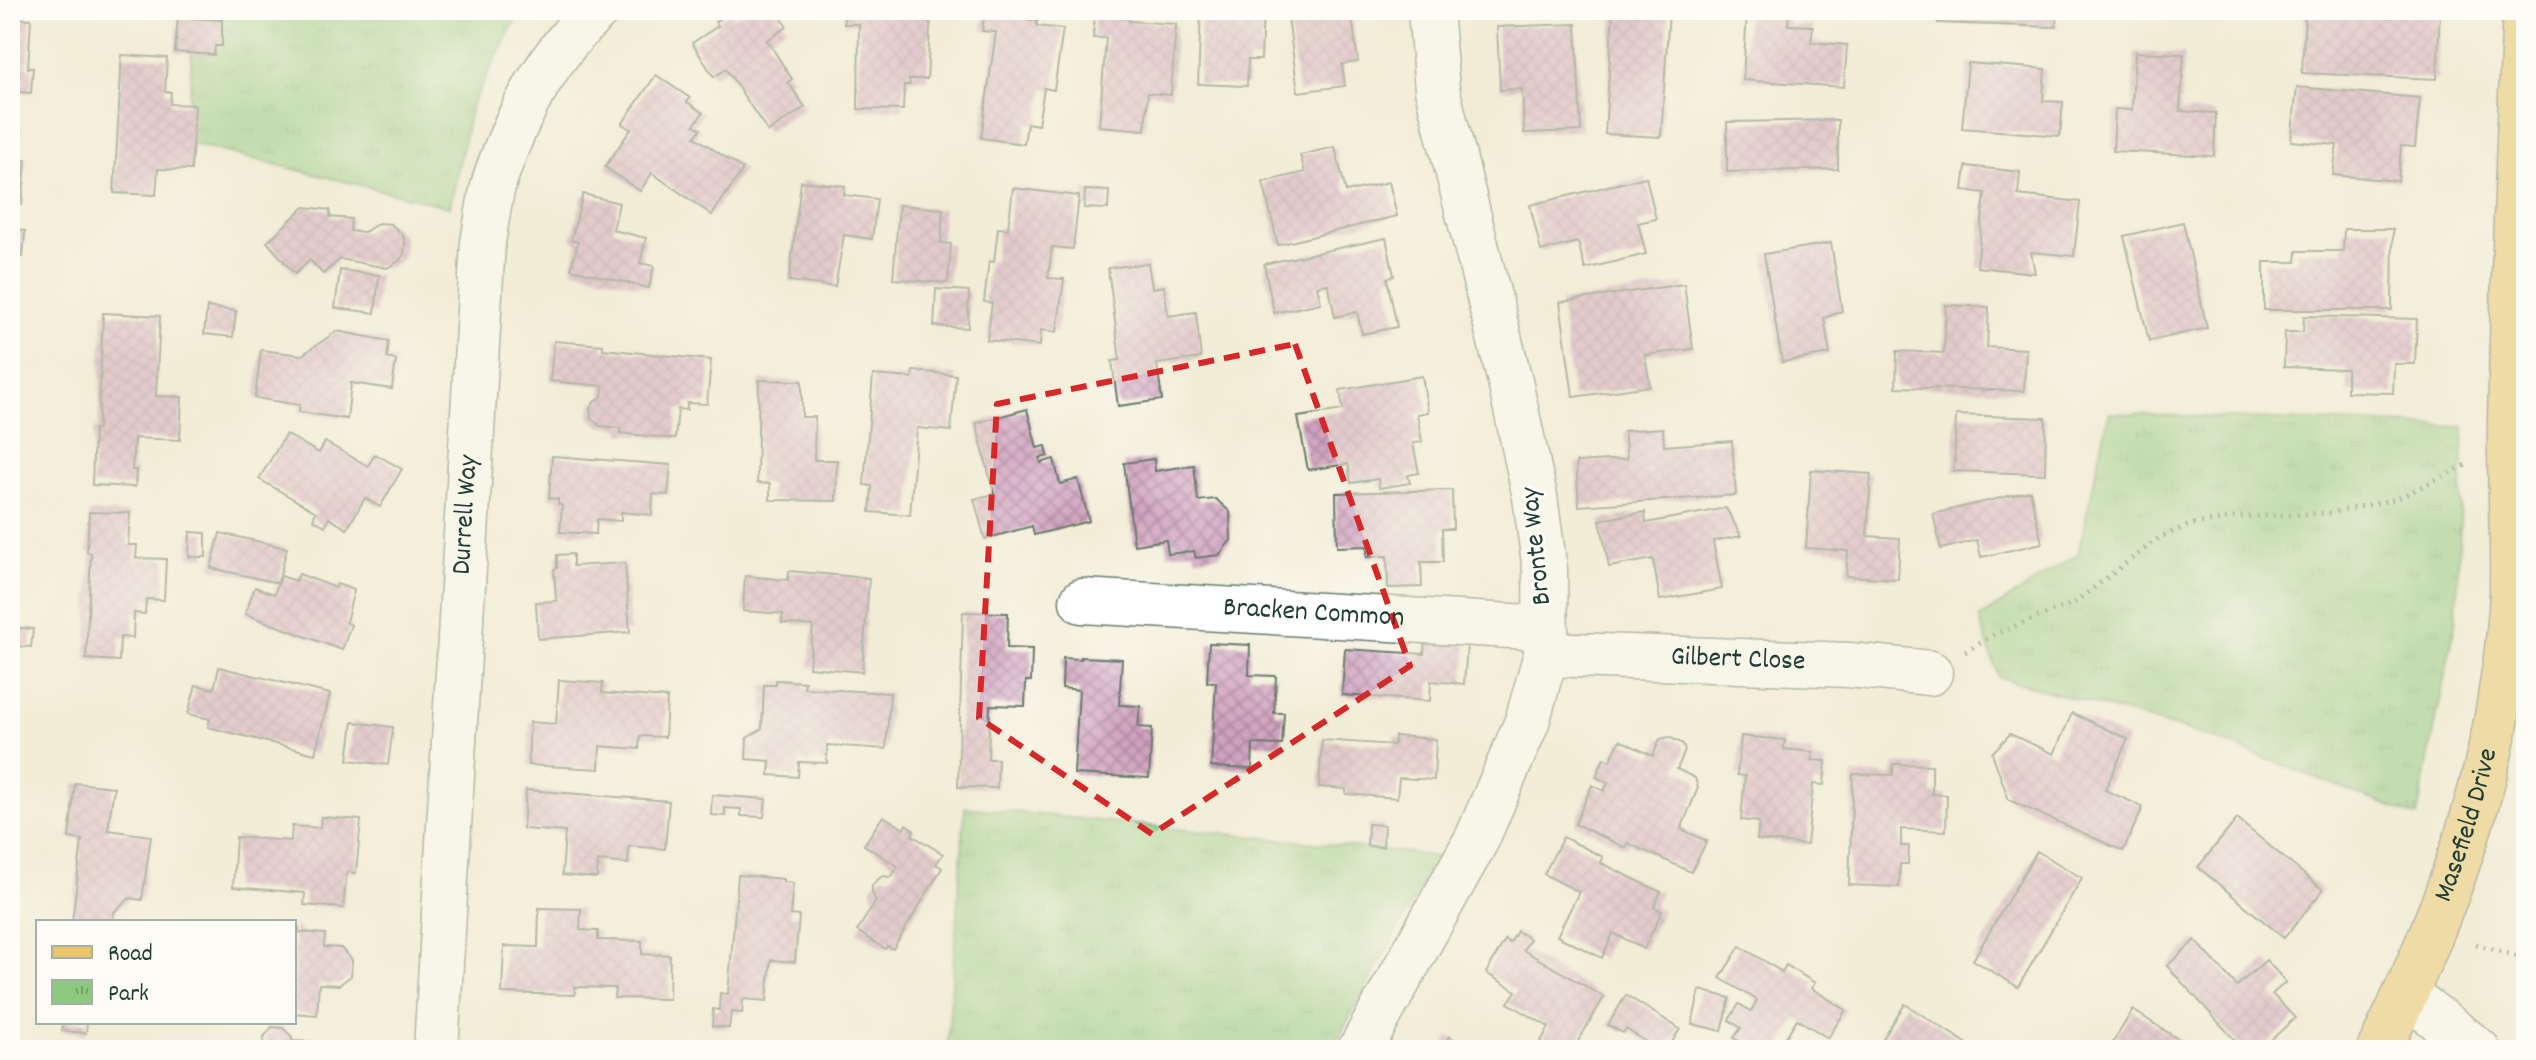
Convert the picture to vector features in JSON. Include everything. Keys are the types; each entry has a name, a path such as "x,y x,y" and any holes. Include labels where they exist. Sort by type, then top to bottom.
{"main road":[{"name":"Masefield Drive","path":"2380,1050 2454,876 2487,763 2519,588 2510,445 2520,225 2525,10"}],"street":[{"name":"Durrell Way","path":"436,1050 483,242 495,178 521,113 552,59 597,10"},
{"name":"Bronte Way","path":"1360,1050 1477,839 1527,722 1546,641 1545,570 1535,497 1509,377 1437,89 1430,10"},
{"name":"Bracken Common","path":"1082,601 1546,641"},
{"name":"Gilbert Close","path":"1546,641 1930,673"},
{"path":"2406,994 2478,1050"}],"path":[{"path":"1930,673 1995,634 2074,603 2160,537 2192,524 2241,517 2331,513 2396,499 2466,465"},
{"path":"2476,944 2525,959"}],"highlighted area":[{"path":"1295,344 1410,666 1152,834 979,718 997,404"}],"green space":[{"path":"194,10 524,10 515,21 471,106 450,207 187,143"},
{"path":"2109,413 2464,427 2456,620 2417,817 2207,736 1998,677 1979,618 2078,554"},
{"path":"965,807 1437,857 1332,1050 947,1050"}],"building":[{"path":"746,10 776,10 787,27 767,40 792,79 788,82 805,107 768,132 726,69 714,77 692,43 718,26 715,22 730,12 733,18"},
{"path":"844,10 931,10 927,79 909,79 910,85 904,85 903,110 858,109 859,24 844,24"},
{"path":"985,10 1030,10 1029,20 1037,20 1037,26 1063,29 1054,90 1044,88 1038,125 1027,123 1024,144 981,138 996,32 982,31"},
{"path":"1095,10 1130,10 1129,21 1176,24 1171,95 1148,93 1145,130 1099,126 1106,38 1093,38"},
{"path":"1201,10 1263,10 1261,60 1248,60 1247,86 1198,84"},
{"path":"1287,10 1351,10 1358,62 1342,64 1345,86 1298,92"},
{"path":"1613,10 1669,10 1661,137 1605,134"},
{"path":"1747,10 1789,10 1788,25 1813,26 1811,42 1847,45 1844,87 1743,80"},
{"path":"1939,10 2057,10 2056,27 1938,23"},
{"path":"2356,10 2440,10 2437,79 2302,73 2305,15 2356,17"},
{"path":"178,17 222,20 222,46 215,46 214,55 175,52"},
{"path":"10,18 31,19 28,68 33,68 31,93 10,91"},
{"path":"1576,24 1581,131 1524,133 1522,89 1500,90 1497,27"},
{"path":"2135,52 2184,54 2180,111 2216,113 2214,156 2113,151 2115,109 2132,110"},
{"path":"122,55 167,58 165,92 171,92 170,104 195,105 191,170 158,169 156,195 114,193"},
{"path":"1968,63 2045,69 2043,101 2063,102 2060,136 1962,128"},
{"path":"656,75 690,98 687,102 703,113 694,125 701,129 695,137 743,169 712,215 652,173 640,191 605,167 631,129 622,124"},
{"path":"2297,87 2420,98 2415,147 2401,146 2398,181 2333,175 2337,145 2291,141"},
{"path":"1838,120 1838,169 1727,172 1727,122"},
{"path":"10,130 21,131 19,160 26,160 22,205 10,204"},
{"path":"1335,147 1346,192 1389,182 1397,216 1278,245 1263,182 1305,172 1300,155"},
{"path":"1966,166 2020,172 2018,195 2080,202 2074,256 2031,252 2035,273 1977,267 1985,193 1963,190"},
{"path":"1646,177 1656,219 1638,223 1646,254 1585,269 1578,242 1541,251 1530,205"},
{"path":"801,181 845,186 844,195 877,199 872,239 844,235 835,287 789,281"},
{"path":"1013,188 1079,196 1073,249 1052,247 1048,278 1064,279 1057,332 1041,330 1040,346 987,340 992,303 984,302 989,261 994,262 998,228 1008,229"},
{"path":"1085,190 1109,191 1108,209 1084,208"},
{"path":"583,194 619,203 613,230 646,238 640,263 654,266 649,288 571,269 578,242 571,240"},
{"path":"899,205 943,209 941,243 951,244 948,283 893,279"},
{"path":"304,207 330,210 330,217 351,219 350,231 364,232 379,223 391,224 403,235 404,254 387,268 340,259 323,274 310,260 295,274 267,242"},
{"path":"2183,222 2207,328 2149,341 2124,236"},
{"path":"10,229 25,231 23,257 10,256"},
{"path":"2344,229 2393,229 2392,310 2264,310 2264,262 2296,262 2297,251 2343,251"},
{"path":"1386,238 1394,276 1387,278 1397,327 1362,334 1357,312 1335,317 1328,284 1317,286 1321,303 1274,313 1264,264"},
{"path":"1831,243 1842,311 1824,318 1830,354 1782,362 1764,254"},
{"path":"1148,263 1152,288 1164,286 1168,316 1196,312 1201,358 1157,364 1162,400 1118,406 1112,361 1120,360 1108,268"},
{"path":"340,270 379,275 375,313 335,308"},
{"path":"1684,284 1693,349 1645,355 1650,386 1573,397 1560,302"},
{"path":"936,289 969,291 968,328 934,326"},
{"path":"1946,305 1989,307 1987,347 2026,349 2024,391 1896,387 1897,351 1944,353"},
{"path":"207,307 236,311 233,337 204,334"},
{"path":"103,313 160,316 156,396 182,397 180,440 134,438 132,470 136,470 135,487 92,485 94,429 98,429"},
{"path":"2304,316 2417,319 2415,364 2394,364 2393,393 2347,392 2347,369 2284,367 2285,332 2303,332"},
{"path":"337,331 389,341 387,358 396,360 392,389 351,383 347,419 299,412 300,405 255,398 261,350 302,355"},
{"path":"554,341 711,360 707,404 687,403 687,410 678,409 675,439 620,433 620,428 600,426 591,418 590,409 602,397 603,386 550,381"},
{"path":"913,371 956,375 951,431 917,428 910,515 870,512 872,486 864,485 873,375 912,378"},
{"path":"1422,376 1428,412 1417,414 1422,442 1413,443 1419,473 1408,475 1410,483 1379,488 1378,479 1351,483 1348,464 1308,470 1298,417 1343,410 1340,390"},
{"path":"759,380 802,381 802,417 815,417 814,460 837,460 836,501 770,500 770,484 757,483"},
{"path":"1027,409 1037,448 1046,446 1048,456 1040,458 1041,463 1054,459 1060,484 1078,479 1089,521 1034,535 1032,526 985,539 974,499 994,494 976,423"},
{"path":"1956,415 2046,418 2045,474 1954,471"},
{"path":"1663,428 1664,446 1732,441 1736,495 1579,506 1576,462 1627,459 1624,431"},
{"path":"286,434 319,453 325,442 368,466 375,454 402,469 380,507 365,498 347,529 329,518 325,526 313,519 316,512 259,479"},
{"path":"10,456 16,456 12,506 10,506"},
{"path":"552,456 671,465 668,495 653,494 652,515 621,512 621,521 597,519 596,534 560,532 562,505 558,504 558,499 549,498"},
{"path":"1154,459 1155,471 1194,465 1198,501 1216,499 1230,512 1231,540 1219,555 1196,558 1194,551 1168,554 1166,540 1134,545 1124,463"},
{"path":"1811,470 1871,474 1867,536 1900,538 1898,579 1846,576 1848,551 1806,548"},
{"path":"1452,490 1453,529 1442,529 1443,562 1421,562 1422,587 1388,588 1387,556 1367,557 1367,546 1337,547 1336,493"},
{"path":"2030,491 2042,543 1981,557 1977,540 1941,549 1933,514"},
{"path":"1726,508 1741,536 1713,541 1722,589 1660,600 1653,559 1609,567 1600,520 1645,512 1646,523"},
{"path":"89,512 130,513 128,545 137,545 136,558 166,559 164,600 146,599 145,614 134,613 133,638 120,637 119,661 86,659 91,553 87,552"},
{"path":"190,532 206,533 206,557 189,557"},
{"path":"220,533 287,548 278,583 211,568"},
{"path":"573,554 573,566 625,563 630,632 538,639 536,602 556,601 554,569 557,568 557,555"},
{"path":"789,571 869,578 862,672 809,667 813,626 782,623 783,614 743,611 745,576 788,580"},
{"path":"299,574 336,588 337,584 354,590 346,622 351,625 342,650 245,614 255,587 274,594 281,576 296,581"},
{"path":"963,612 1008,613 1007,648 1032,649 1031,681 1026,681 1025,706 990,705 988,759 998,759 997,788 958,787"},
{"path":"10,627 33,629 31,647 10,646"},
{"path":"1425,639 1467,645 1464,684 1431,681 1430,701 1342,695 1345,649 1424,654"},
{"path":"1209,643 1250,645 1249,675 1276,676 1274,713 1284,713 1282,745 1253,744 1252,769 1211,767 1216,682 1207,682"},
{"path":"1063,658 1122,659 1119,705 1140,706 1138,727 1152,728 1149,778 1074,774 1079,690 1062,688"},
{"path":"219,667 330,694 315,754 208,727 210,719 188,714 196,685 214,689"},
{"path":"559,680 603,683 602,693 667,698 665,737 640,736 639,749 600,746 599,769 528,765 530,722 556,724"},
{"path":"776,680 805,682 804,688 890,693 886,749 827,745 827,763 799,762 798,777 769,775 770,761 746,759 747,738 762,729 764,685 776,685"},
{"path":"2072,713 2128,739 2105,790 2143,807 2123,851 2009,800 1992,753 2010,734 2054,754"},
{"path":"353,722 393,727 388,765 348,760"},
{"path":"1395,736 1436,739 1434,780 1399,778 1397,798 1346,794 1346,789 1319,787 1322,740 1394,745"},
{"path":"1741,736 1785,740 1784,749 1813,752 1812,760 1826,761 1824,785 1813,784 1807,845 1757,840 1759,822 1741,820 1745,776 1737,775"},
{"path":"1669,737 1683,744 1685,751 1677,769 1695,778 1698,788 1681,829 1707,841 1691,872 1628,843 1626,848 1575,824 1592,785 1604,791 1608,783 1596,777 1604,758 1610,761 1620,740 1653,756 1660,739"},
{"path":"1893,764 1932,765 1932,794 1947,795 1946,831 1901,829 1901,846 1909,846 1908,864 1900,864 1899,887 1849,885 1853,774 1893,775"},
{"path":"75,783 114,787 108,830 151,836 142,900 130,898 114,912 113,920 72,920 82,840 69,838"},
{"path":"526,790 669,801 665,849 629,846 628,864 598,861 597,878 562,875 565,832 523,829"},
{"path":"712,795 766,799 764,817 741,816 741,809 725,808 725,816 711,815"},
{"path":"883,816 904,829 906,824 914,830 912,835 943,854 936,864 942,868 893,949 887,946 885,949 857,931 876,901 872,885 882,876 891,877 898,866 864,845"},
{"path":"321,817 361,820 356,873 347,872 343,908 304,905 305,893 233,887 236,837 291,841 292,826 320,828"},
{"path":"2237,819 2323,890 2284,938 2198,867"},
{"path":"1368,824 1384,825 1383,847 1367,846"},
{"path":"1563,837 1603,857 1601,863 1661,892 1654,907 1662,911 1644,949 1613,933 1602,958 1557,936 1579,892 1544,874"},
{"path":"2037,851 2082,878 2018,987 1973,960"},
{"path":"738,875 783,879 783,882 793,883 790,915 799,916 795,962 771,960 767,1001 743,999 742,1013 731,1012 729,1028 712,1026 713,1009 719,1010 720,993 728,994"},
{"path":"539,908 581,909 580,930 598,931 598,940 642,941 642,954 670,955 669,999 614,998 615,988 575,987 575,995 502,993 504,946 538,947"},
{"path":"296,926 299,932 325,934 324,947 341,948 352,960 351,976 339,985 319,984 317,1015 296,1013"},
{"path":"1517,931 1530,939 1523,950 1604,997 1573,1050 1551,1050 1540,1043 1549,1027 1508,1003 1516,991 1486,973 1505,940 1510,943"},
{"path":"2195,940 2237,986 2266,960 2286,982 2272,994 2295,1018 2260,1050 2244,1050 2167,966"},
{"path":"1740,946 1782,972 1786,965 1815,983 1811,988 1846,1010 1828,1038 1797,1019 1778,1050 1754,1050 1734,1038 1741,1028 1729,1020 1739,1004 1751,1011 1757,1000 1720,978"},
{"path":"1700,990 1730,998 1722,1031 1692,1024"},
{"path":"1626,995 1680,1029 1667,1050 1659,1050 1626,1029 1623,1033 1608,1025"},
{"path":"1905,1004 1977,1050 1876,1050"},
{"path":"2133,1010 2195,1050 2108,1050"},
{"path":"63,1024 87,1024 86,1033 62,1031"},
{"path":"272,1027 283,1028 292,1041 319,1042 319,1050 263,1050 264,1037"},
{"path":"1449,1036 1472,1050 1441,1050"}]}
